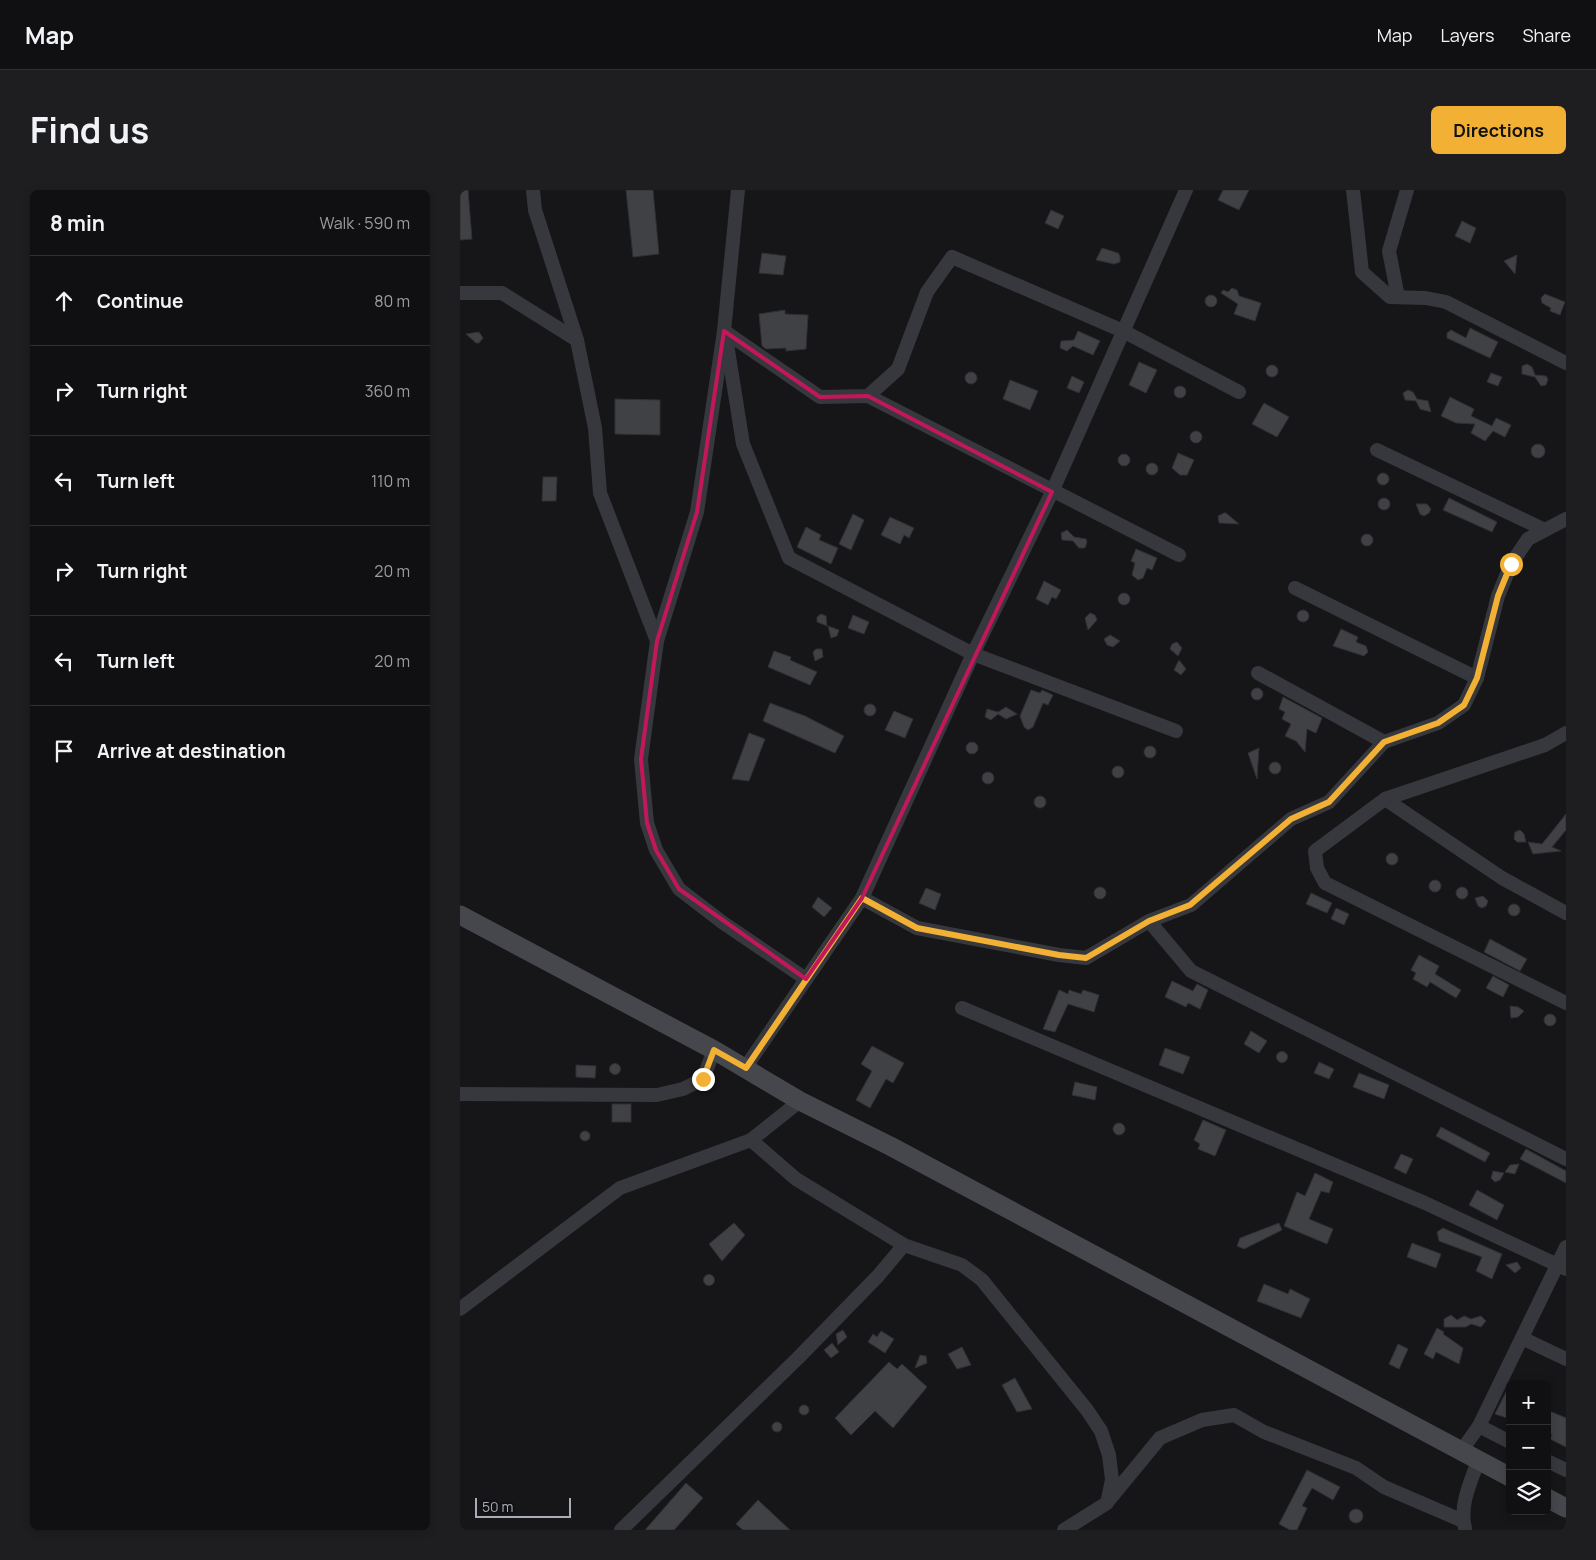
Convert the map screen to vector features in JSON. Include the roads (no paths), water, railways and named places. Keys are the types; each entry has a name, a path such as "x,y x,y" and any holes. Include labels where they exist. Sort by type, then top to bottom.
{"main road":[{"path":"460,915 714,1050 800,1101 890,1146 1506,1475"},
{"path":"1551,1500 1566,1508"}],"street":[{"path":"533,190 535,210 577,340 595,428 600,493 658,641"},
{"path":"738,190 724,331 697,512 658,641 641,758 647,823 656,850 679,889 722,922 806,979"},
{"path":"746,1068 862,898 973,654 1052,492 1186,190"},
{"path":"1353,190 1362,272 1390,297 1426,298 1446,302 1566,363"},
{"path":"1398,297 1389,250 1407,190"},
{"path":"868,396 898,368 927,292 952,257 1123,331 1239,392"},
{"path":"460,293 502,293 577,340"},
{"path":"724,331 820,397 868,396 1052,492 1179,555"},
{"path":"724,331 743,444 789,558 973,654 1176,732"},
{"path":"1377,450 1545,530"},
{"path":"862,898 917,928 1059,955 1086,958 1149,921 1190,905 1291,819 1329,802 1384,742 1438,723 1464,705 1477,678 1498,596 1511,564 1528,539 1566,519"},
{"path":"1295,588 1477,678"},
{"path":"1258,673 1384,742"},
{"path":"1566,733 1545,745 1385,799 1315,851 1317,868 1324,883 1566,1003"},
{"path":"1385,799 1502,878 1566,913"},
{"path":"1149,921 1190,971 1566,1159"},
{"path":"962,1008 1425,1203 1562,1267"},
{"path":"460,1094 657,1095 683,1089 703,1079 714,1050"},
{"path":"460,1309 620,1188 752,1140 800,1101"},
{"path":"752,1140 796,1179 904,1245 962,1265 982,1280 1087,1410 1101,1431 1109,1455 1112,1480 1107,1503"},
{"path":"620,1530 798,1358 878,1276 904,1245"},
{"path":"1462,1450 1479,1426 1562,1267 1566,1247"},
{"path":"1524,1339 1566,1358"},
{"path":"1064,1530 1107,1503 1160,1438 1202,1420 1234,1415 1264,1432 1356,1468 1384,1487 1464,1526 1465,1499 1479,1460"},
{"path":"1479,1426 1506,1440"},
{"path":"1551,1463 1566,1470"}]}
